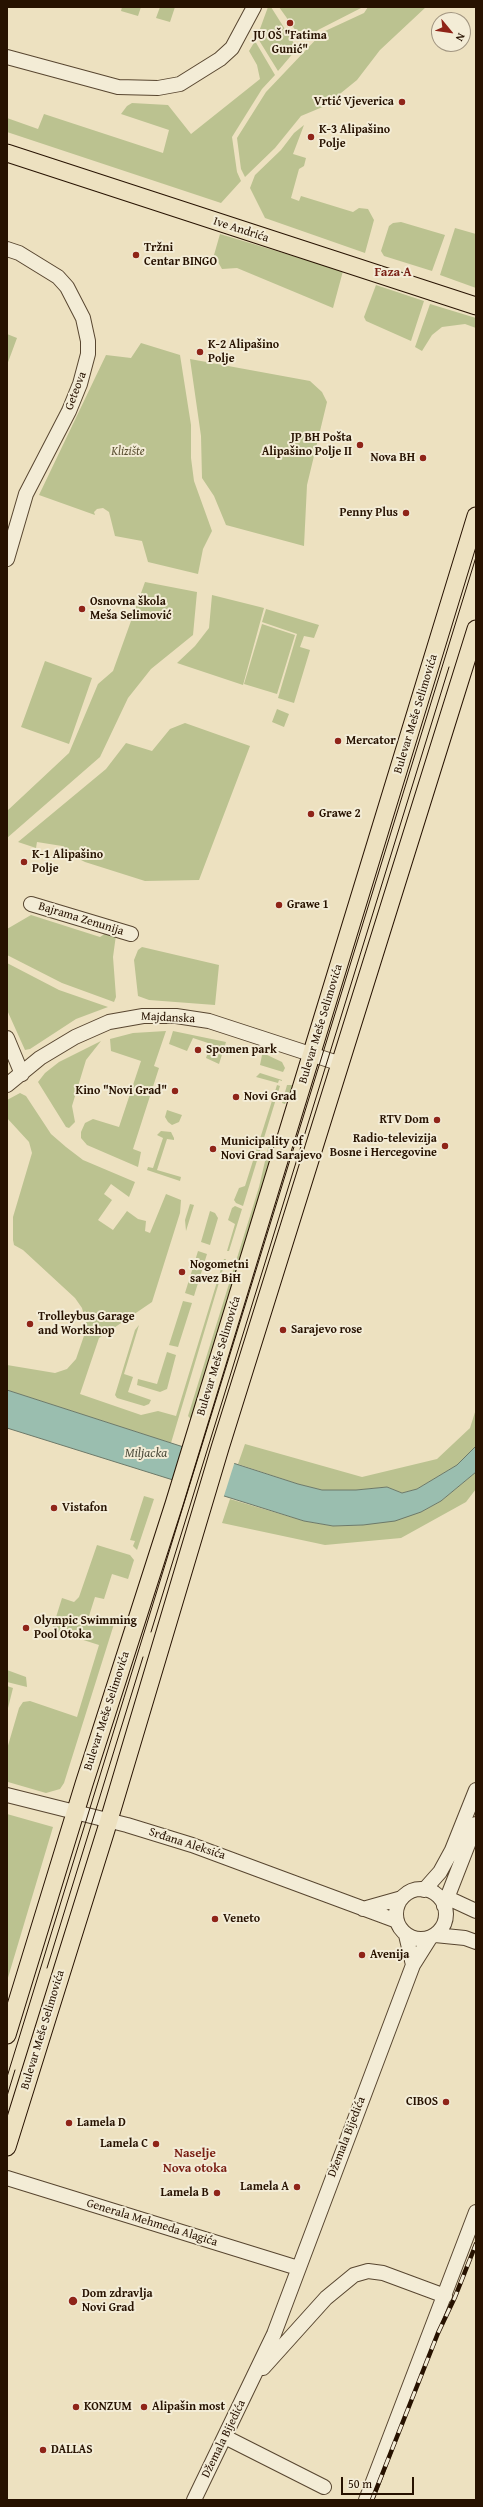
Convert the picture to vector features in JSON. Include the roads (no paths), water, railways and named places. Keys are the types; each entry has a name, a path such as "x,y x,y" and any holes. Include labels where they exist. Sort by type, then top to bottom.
{"main road":[{"name":"Ive Andrića","path":"7,153 476,306"},
{"name":"Bulevar Meše Selimovića","path":"7,2035 75,1813 174,1504 476,516"},
{"name":"Bulevar Meše Selimovića","path":"7,2147 109,1820 220,1448 476,629"}],"street":[{"path":"7,57 118,87 158,88 180,84 232,48 254,7"},
{"name":"Geteova","path":"7,249 46,268 63,282 83,318 88,341 88,354 80,384 69,411 26,494 7,559"},
{"name":"Bajrama Zenunija","path":"31,904 131,934"},
{"name":"Majdanska","path":"7,1085 40,1058 86,1031 109,1022 143,1016 176,1016 208,1020 341,1064"},
{"path":"7,1038 22,1074"},
{"path":"424,1890 440,1872 452,1850 476,1790"},
{"name":"Srđana Aleksića","path":"7,1795 75,1813 109,1820 230,1857 281,1880 397,1921"},
{"path":"432,1936 440,1931 446,1907 476,1824"},
{"path":"413,1965 406,1934 397,1921 398,1905 408,1892 424,1890 436,1895 471,1940"},
{"path":"363,1909 402,1898"},
{"path":"446,1907 476,1910"},
{"path":"406,1934 419,1939 432,1936 471,1940"},
{"name":"Džemala Bijedića","path":"194,2500 254,2377 283,2310 413,1965 432,1936"},
{"name":"Generala Mehmeda Alagića","path":"7,2178 298,2268"},
{"path":"366,2500 476,2212"},
{"name":"Džemala Bijedića","path":"254,2377 326,2298 354,2275 368,2271 383,2273 444,2296"},
{"path":"283,2310 305,2321"},
{"path":"225,2437 324,2487"}],"water":[{"name":"Miljacka","path":"7,1390 298,1484 322,1490 356,1490 387,1487 402,1493 417,1489 457,1465 476,1446 476,1472 441,1501 421,1512 395,1521 363,1525 333,1526 304,1521 7,1428"}],"tram line":[{"path":"7,2077 476,557"},
{"path":"151,1632 449,667"},
{"path":"47,1968 143,1657"},
{"path":"7,2096 15,2070"}],"railway":[{"path":"372,2500 438,2333 455,2297 476,2244"}],"place":[{"name":"JU OŠ \"Fatima Gunić\"","path":"290,23"},
{"name":"Vrtić Vjeverica","path":"402,102"},
{"name":"K-3 Alipašino Polje","path":"311,137"},
{"name":"Tržni Centar BINGO","path":"136,255"},
{"name":"K-2 Alipašino Polje","path":"200,352"},
{"name":"JP BH Pošta Alipašino Polje II","path":"360,445"},
{"name":"Nova BH","path":"423,458"},
{"name":"Penny Plus","path":"406,513"},
{"name":"Osnovna škola Meša Selimović","path":"82,609"},
{"name":"Mercator","path":"338,741"},
{"name":"Grawe 2","path":"311,814"},
{"name":"K-1 Alipašino Polje","path":"24,862"},
{"name":"Grawe 1","path":"279,905"},
{"name":"Spomen park","path":"198,1050"},
{"name":"Kino \"Novi Grad\"","path":"175,1091"},
{"name":"Novi Grad","path":"236,1097"},
{"name":"RTV Dom","path":"437,1120"},
{"name":"Radio-televizija Bosne i Hercegovine","path":"445,1146"},
{"name":"Municipality of Novi Grad Sarajevo","path":"213,1149"},
{"name":"Nogometni savez BiH","path":"182,1272"},
{"name":"Trolleybus Garage and Workshop","path":"30,1324"},
{"name":"Sarajevo rose","path":"283,1330"},
{"name":"Vistafon","path":"54,1508"},
{"name":"Olympic Swimming Pool Otoka","path":"26,1628"},
{"name":"Veneto","path":"215,1919"},
{"name":"Avenija","path":"362,1955"},
{"name":"CIBOS","path":"446,2102"},
{"name":"Lamela D","path":"69,2123"},
{"name":"Lamela C","path":"156,2144"},
{"name":"Lamela A","path":"297,2187"},
{"name":"Lamela B","path":"217,2193"},
{"name":"Dom zdravlja Novi Grad","path":"73,2301"},
{"name":"KONZUM","path":"76,2407"},
{"name":"Alipašin most","path":"144,2407"},
{"name":"DALLAS","path":"43,2450"}],"district":[{"name":"Faza A","path":"393,273"},
{"name":"Naselje Nova otoka","path":"195,2162"}],"park label":[{"name":"Klizište","path":"128,452"}]}
